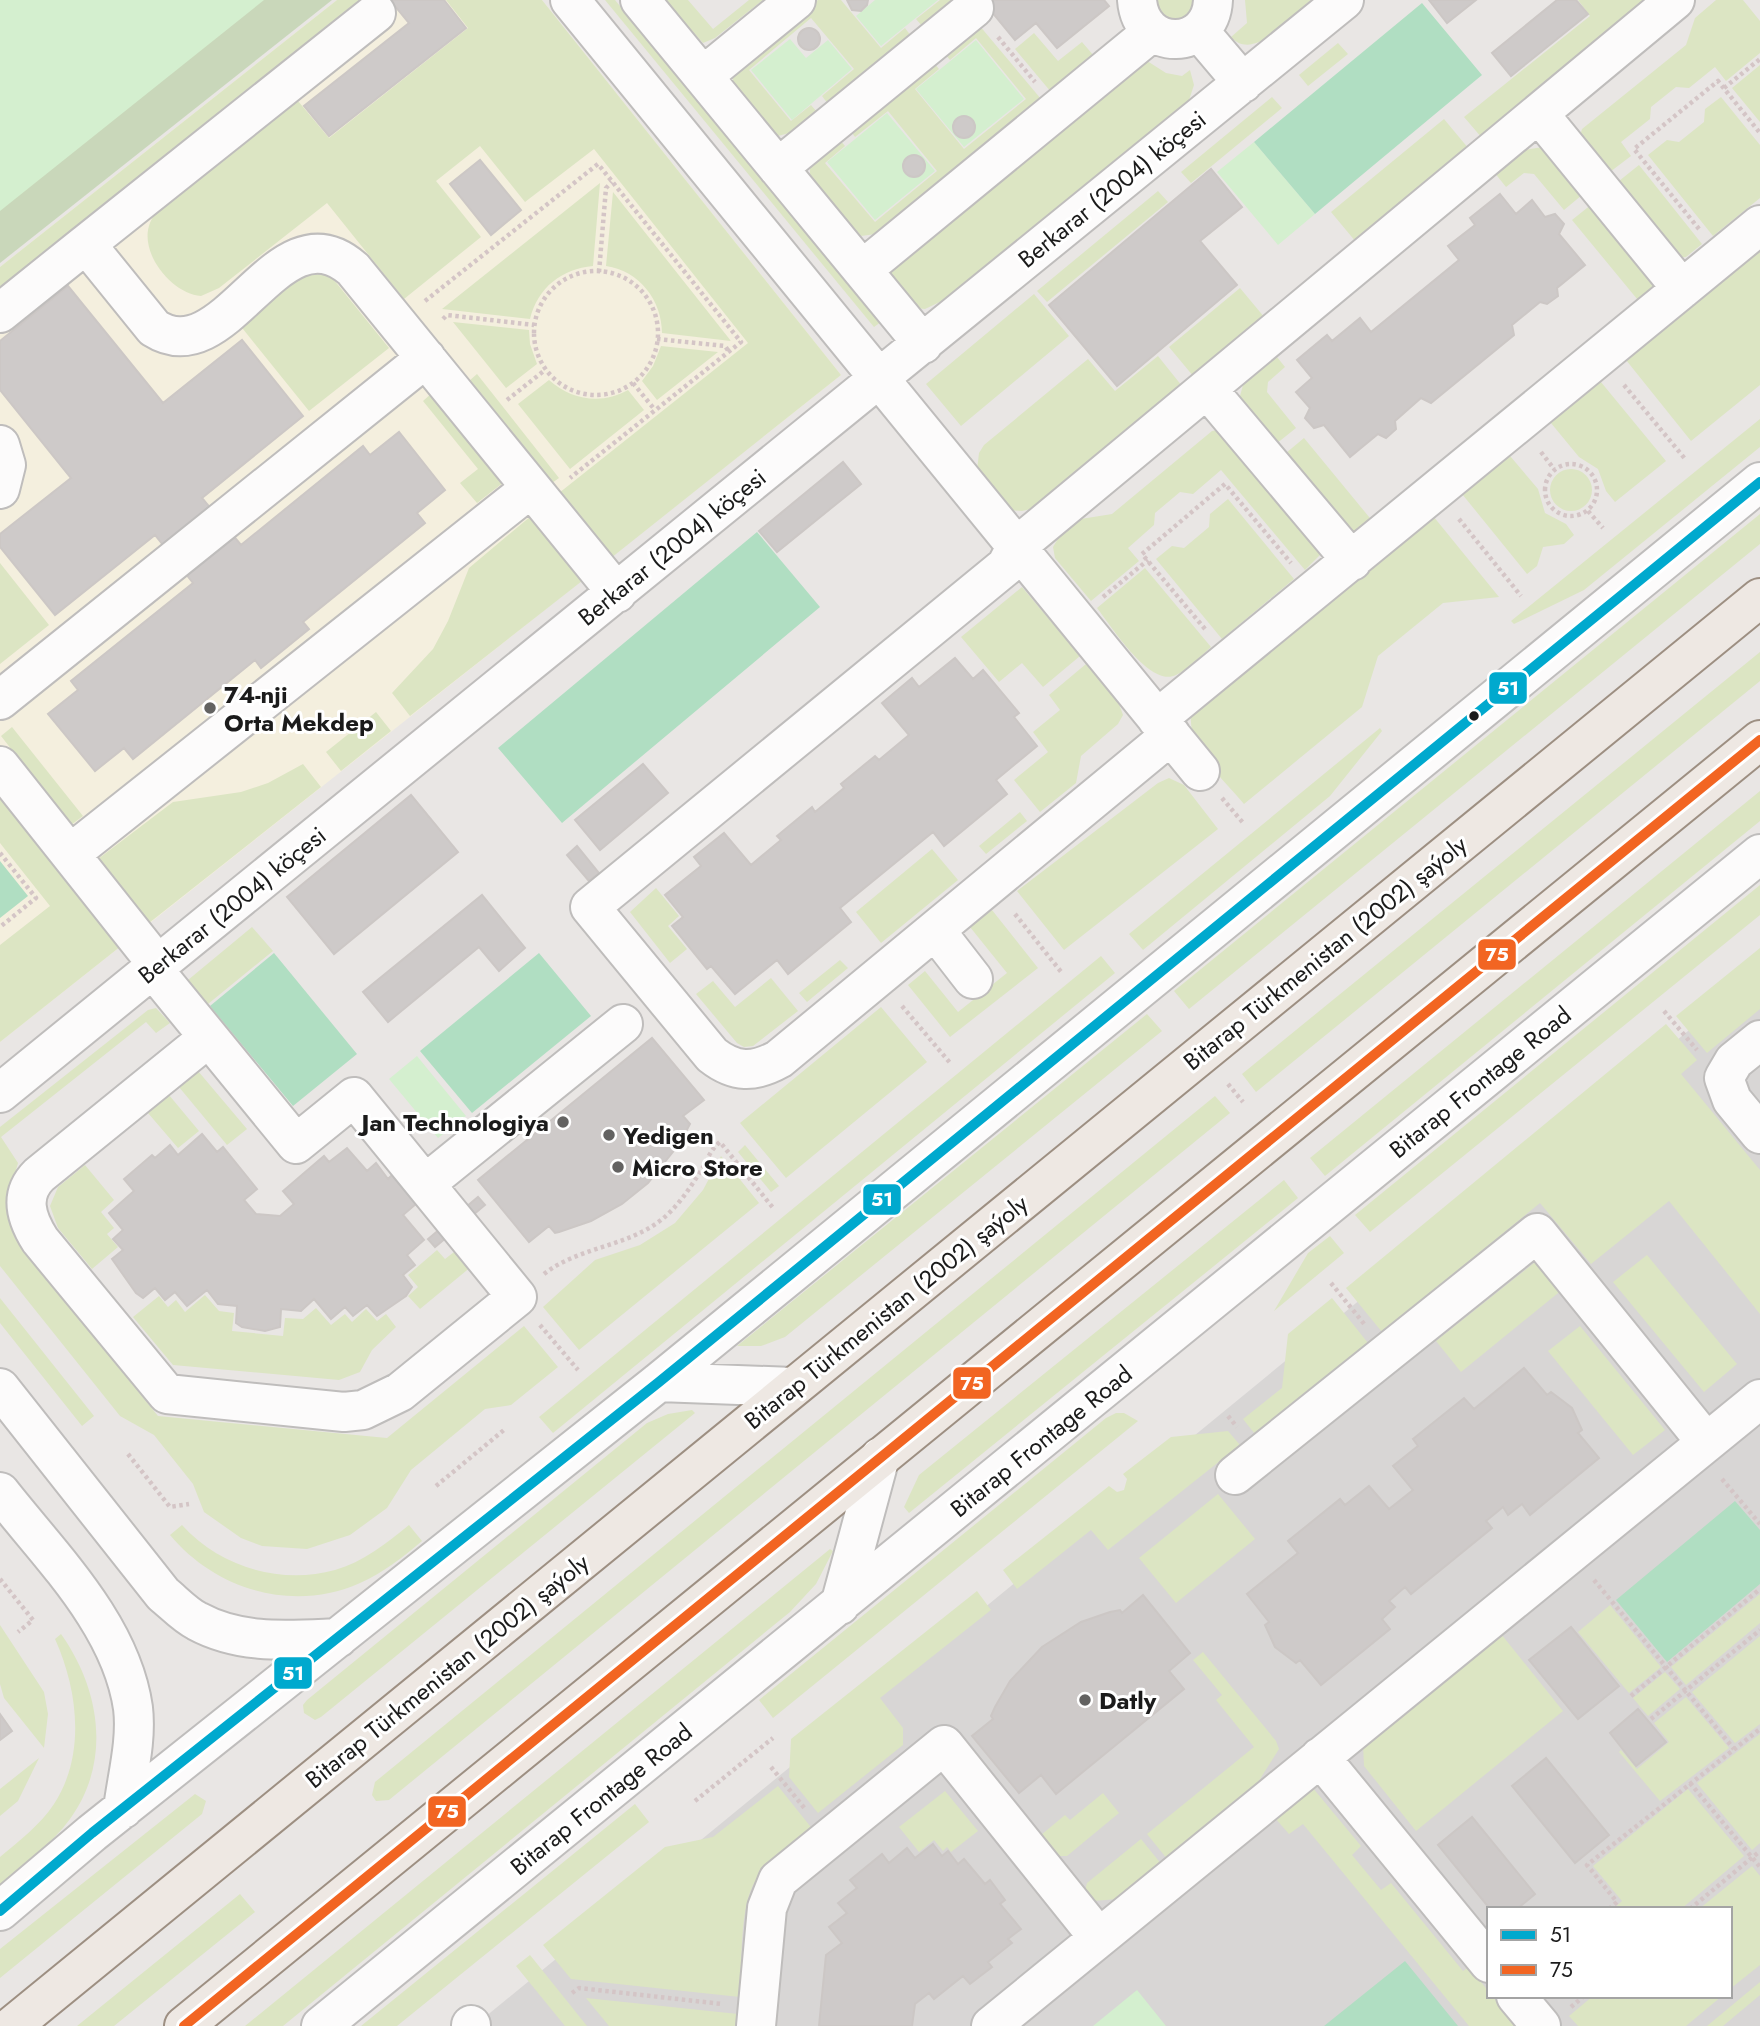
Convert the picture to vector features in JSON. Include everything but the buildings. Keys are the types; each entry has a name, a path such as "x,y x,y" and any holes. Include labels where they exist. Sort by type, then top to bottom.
{"main road":[{"name":"Bitarap Türkmenistan (2002) şaýoly","path":"12,2026 1760,598"},
{"path":"184,2026 1760,740"}],"street":[{"path":"570,0 1200,771"},
{"path":"640,0 923,344"},
{"path":"703,76 796,0"},
{"name":"Berkarar (2004) köçesi","path":"0,1093 1343,0"},
{"path":"1675,0 1016,547 1006,566 590,907 712,1055 736,1069 763,1068 779,1059 991,884 1164,727 1231,660 1760,225"},
{"path":"778,168 974,8"},
{"path":"0,313 376,13"},
{"path":"862,270 1057,110 1145,16 1161,37 1177,39 1206,15 1243,83"},
{"path":"1539,114 1682,289"},
{"path":"86,244 154,328 167,337 186,338 206,329 293,260 310,252 327,253 341,259 426,358 617,593"},
{"path":"0,700 426,358"},
{"path":"1208,390 1352,561"},
{"path":"0,445 6,466 0,489"},
{"path":"0,1911 123,1809 659,1382 1760,482"},
{"path":"70,854 536,494"},
{"path":"0,766 70,854 208,1038 296,1144 354,1097 517,1297 400,1392 363,1410 344,1412 167,1394 40,1240 29,1221 27,1196 30,1184 39,1175 208,1038"},
{"name":"Bitarap Frontage Road","path":"321,2026 1760,854"},
{"path":"935,930 973,979"},
{"path":"425,1184 623,1024"},
{"path":"1760,1040 1734,1061 1724,1078 1732,1100 1760,1134"},
{"path":"1235,1475 1537,1233 1702,1446"},
{"path":"659,1382 793,1387"},
{"path":"0,1388 163,1594 196,1620 230,1634 266,1640 338,1638"},
{"path":"991,2026 1760,1399"},
{"path":"839,1605 880,1458"},
{"path":"0,1492 92,1609 126,1676 133,1711 123,1809"},
{"path":"757,2017 770,1895 778,1880 944,1745 1099,1938"},
{"path":"1320,1757 1487,1961"},
{"path":"1518,1998 1541,2026"}],"path":[{"path":"974,8 1057,110"},
{"path":"1724,88 1760,59"},
{"path":"1721,257 1634,149 1718,82 1760,133"},
{"path":"397,323 598,164 741,342 655,410 536,494"},
{"path":"599,272 606,188 612,182"},
{"path":"599,272 620,276 645,295 653,310 657,339 653,357 633,383 604,395 587,395 571,390 545,370 534,341 534,325 538,309 558,284 572,276 599,272"},
{"path":"442,320 447,316 534,325"},
{"path":"657,339 725,346 729,352"},
{"path":"1601,356 1686,460"},
{"path":"507,400 545,370"},
{"path":"633,383 655,410"},
{"path":"1567,463 1581,465 1592,473 1598,486 1597,499 1588,511 1576,517 1562,515 1550,507 1545,487 1554,469 1567,463"},
{"path":"1231,660 1142,554 1225,484 1314,592"},
{"path":"1437,492 1521,596"},
{"path":"1588,511 1603,528"},
{"path":"1076,620 1148,560"},
{"path":"0,853 36,898 0,927"},
{"path":"991,884 1062,973"},
{"path":"878,977 951,1064"},
{"path":"1664,1011 1716,1073 1724,1078"},
{"path":"1228,1084 1243,1102"},
{"path":"578,1370 517,1297 568,1259 614,1245 657,1223 684,1195 719,1142 775,1209"},
{"path":"1331,1283 1387,1353"},
{"path":"436,1486 504,1430"},
{"path":"1702,1446 1760,1524"},
{"path":"128,1454 170,1507 189,1504"},
{"path":"1571,1553 1734,1749"},
{"path":"0,1579 33,1620 18,1632"},
{"path":"1631,1696 1760,1589"},
{"path":"1651,1719 1760,1630"},
{"path":"1611,1907 1617,1902 1587,1865 1760,1729"},
{"path":"695,1801 773,1738"},
{"path":"771,1767 828,1838"},
{"path":"1690,1783 1760,1867"},
{"path":"1692,1907 1760,1851"},
{"path":"572,1993 579,1988 757,2017"}],"shaded area":[{"name":"74-nji Orta Mekdep","path":"337,0 542,0 841,375 0,1042 0,267"},
{"path":"1760,972 1760,2026 474,2026"}],"green space":[{"path":"0,0 332,0 0,263"},
{"path":"0,0 264,0 0,211"},
{"path":"337,0 368,0 0,295 0,267"},
{"path":"446,0 542,0 841,375 611,558 559,493 748,343 594,149 525,202 480,146 436,181 481,237 404,299 327,203 219,288 201,296 189,293 165,276 150,251 150,223 158,211 298,101 329,138 468,28"},
{"path":"605,0 615,0 881,322 874,327"},
{"path":"664,0 688,0 713,29 749,0 763,0 715,38 703,43"},
{"path":"818,0 841,0 881,48 905,28 911,36 828,104 822,96 854,69 811,18 749,70 791,121 811,105 817,112 793,132 778,136 734,85 732,75 736,67"},
{"path":"875,0 938,0 881,46 856,16"},
{"path":"940,0 955,0 922,26 916,19"},
{"path":"1151,0 1199,0 1198,8 1171,26"},
{"path":"1245,0 1311,0 1273,34 1261,41 1240,44 1231,37 1247,23"},
{"path":"1578,0 1649,0 1482,138 1464,117 1590,16"},
{"path":"1716,0 1743,0 1760,21 1760,53 1726,81 1715,67 1689,88 1676,87 1651,107 1650,119 1621,142 1631,156 1606,175 1580,136 1582,129 1686,45 1695,18"},
{"path":"1422,3 1482,75 1315,214 1254,142"},
{"path":"979,25 1041,99 876,234 861,236 810,178 810,164 839,139 845,146 825,163 875,222 937,171 888,111 855,137 850,130 933,62 939,69 915,89 964,149 1026,99 976,38 950,60 944,53"},
{"path":"1034,33 1058,61 1082,42 1094,56 1051,92 1015,49"},
{"path":"790,39 806,58 828,40 852,69 792,120 751,70"},
{"path":"976,40 1024,99 964,147 916,89"},
{"path":"1338,43 1348,54 1308,86 1299,75"},
{"path":"1144,59 1166,73 1182,76 1190,70 1194,85 1189,100 944,300 925,309 916,308 884,271"},
{"path":"1760,65 1760,122 1732,88"},
{"path":"1272,97 1282,108 1191,183 1181,172"},
{"path":"1721,97 1760,145 1760,198 1713,236 1648,155 1667,140 1679,142 1704,122 1705,109"},
{"path":"887,113 935,171 875,220 827,162"},
{"path":"1444,119 1469,149 1356,242 1331,212"},
{"path":"1254,142 1315,214 1278,245 1217,172"},
{"path":"1543,147 1588,190 1564,210 1534,174 1524,173 1506,187 1494,172 1524,150"},
{"path":"1639,165 1702,244 1686,257 1678,258 1614,185"},
{"path":"600,183 593,266 571,271 553,282 539,298 530,319 442,309"},
{"path":"1158,191 1168,202 1047,302 1037,291"},
{"path":"613,192 731,341 662,333 658,310 647,289 629,274 606,266"},
{"path":"1597,200 1653,268 1656,288 1642,305 1572,220"},
{"path":"1760,243 1760,385 1691,441 1622,355"},
{"path":"319,271 334,280 389,348 309,411 239,324 299,276"},
{"path":"1240,288 1265,318 1194,377 1169,347"},
{"path":"1034,294 1069,336 961,426 926,384"},
{"path":"453,322 529,330 530,344 537,364 506,388"},
{"path":"661,346 718,352 657,400 642,381 653,366"},
{"path":"1273,352 1285,367 1268,382 1267,392 1296,428 1271,448 1238,403 1245,378"},
{"path":"1158,356 1182,386 1035,508 1009,510 977,470 979,453 984,445 1088,359 1115,391"},
{"path":"477,374 559,478 552,483 469,381"},
{"path":"1596,376 1666,461 1615,502 1606,491 1598,469 1579,457 1546,417"},
{"path":"549,380 567,392 587,398 608,398 628,390 644,410 570,469 518,404"},
{"path":"432,393 504,482 477,503 460,483 478,469 423,401"},
{"path":"1760,419 1760,447 1584,590 1514,624 1511,621"},
{"path":"1223,429 1322,553 1305,570 1221,470 1193,494 1180,492 1155,513 1154,525 1128,548 1139,561 1091,601 1055,558 1053,547 1059,537 1081,519 1112,514 1212,431"},
{"path":"1304,438 1374,523 1356,533 1350,533 1280,458"},
{"path":"1505,450 1538,489 1545,513 1566,524 1574,535 1564,544 1543,547 1537,566 1527,574 1458,489"},
{"path":"1571,469 1586,475 1592,490 1586,505 1571,511 1556,505 1550,490 1556,475"},
{"path":"1228,499 1294,579 1222,639 1156,559 1172,546 1184,548 1209,527 1210,514"},
{"path":"1429,511 1499,597 1443,603 1378,656 1362,707 1244,804 1198,747 1191,720 1193,706"},
{"path":"1760,514 1760,544 1189,1009 1174,991"},
{"path":"531,516 582,581 410,716 392,693 433,649 448,621 469,568"},
{"path":"757,532 820,607 562,823 498,748"},
{"path":"0,563 49,625 0,664"},
{"path":"1145,568 1211,647 1176,675 1166,677 1144,665 1132,654 1097,608"},
{"path":"1022,587 1080,656 1043,687 1022,663 999,682 961,637"},
{"path":"1760,652 1760,681 1256,1092 1242,1074"},
{"path":"1086,664 1119,704 1123,715 1118,724 1081,756 1076,783 1040,812 1014,780 1048,752 1033,732 1060,710 1049,695"},
{"path":"376,712 391,731 341,771 326,752"},
{"path":"12,727 83,816 71,825 1,736"},
{"path":"1380,728 1382,731 1330,796 1143,950 1129,934"},
{"path":"303,764 321,787 149,923 98,859 173,802 241,792 268,783"},
{"path":"1169,778 1184,785 1218,829 1064,950 1017,891 1158,783"},
{"path":"1760,791 1760,821 1325,1176 1310,1158"},
{"path":"0,794 121,946 0,1042 0,945 50,906 0,843"},
{"path":"1020,812 1027,821 986,854 979,846"},
{"path":"932,849 958,880 881,943 856,912"},
{"path":"0,861 28,896 0,918"},
{"path":"1760,885 1760,915 1370,1232 1355,1215"},
{"path":"656,888 679,916 668,926 687,949 670,963 630,912"},
{"path":"992,910 1038,968 950,1037 908,985 925,971 958,1012 1007,973 970,927"},
{"path":"252,927 273,951 208,1004 188,980"},
{"path":"1760,948 1760,1009 1707,1053 1676,1016"},
{"path":"274,953 357,1054 293,1106 210,1006"},
{"path":"539,953 591,1016 472,1113 420,1051"},
{"path":"1101,956 1115,973 553,1433 539,1417"},
{"path":"840,960 848,968 807,1002 799,993"},
{"path":"771,978 798,1011 753,1046 744,1047 737,1043 696,994 713,981 735,1007"},
{"path":"881,1007 927,1062 786,1178 740,1123"},
{"path":"156,1008 170,1023 156,1033 146,1022 1,1137 18,1163 7,1208 15,1238 158,1416 387,1438 524,1326 558,1367 511,1405 485,1409 411,1470 387,1508 350,1535 307,1549 262,1546 241,1538 204,1512 193,1484 154,1435 120,1416 0,1266 0,1127 148,1010"},
{"path":"1147,1014 1162,1031 785,1337 761,1346 737,1346"},
{"path":"1666,1024 1697,1060 1681,1074 1760,1170 1760,1314 1669,1201 1591,1264 1540,1203 1382,1332 1346,1288"},
{"path":"417,1056 466,1116 438,1138 389,1079"},
{"path":"198,1071 247,1129 227,1145 179,1087"},
{"path":"169,1095 199,1131 178,1148 148,1113"},
{"path":"1215,1096 1230,1113 389,1800 376,1801 372,1795 375,1782"},
{"path":"745,1145 779,1186 771,1192 738,1152"},
{"path":"721,1156 759,1203 579,1350 543,1307 595,1260 640,1245 675,1223 703,1190"},
{"path":"85,1165 114,1200 101,1212 114,1228 107,1234 118,1247 92,1269 58,1228 50,1206 58,1187"},
{"path":"1284,1180 1298,1198 909,1513 904,1507 919,1475"},
{"path":"1330,1236 1344,1253 1274,1311 1308,1253"},
{"path":"458,1249 472,1266 420,1309 408,1296 418,1287 408,1275 437,1250 445,1259"},
{"path":"1647,1255 1737,1364 1704,1392 1613,1282"},
{"path":"1539,1259 1563,1289 1461,1372 1436,1341"},
{"path":"205,1295 219,1311 234,1313 232,1331 283,1336 285,1318 303,1319 316,1308 331,1325 345,1314 352,1322 366,1309 377,1321 386,1314 396,1327 372,1350 360,1372 339,1380 173,1365 133,1317 159,1296 168,1307 176,1300 185,1312"},
{"path":"0,1298 94,1416 82,1426 0,1323"},
{"path":"1332,1298 1368,1343 1255,1434 1243,1419 1282,1388 1288,1334"},
{"path":"1580,1326 1665,1430 1633,1455 1548,1351"},
{"path":"692,1410 695,1413 321,1717 315,1720 304,1713 303,1705 307,1700 647,1423 668,1414"},
{"path":"1116,1413 1124,1413 1138,1421 773,1718 759,1700 1106,1418"},
{"path":"1228,1431 1240,1445 1108,1550 1091,1530 1017,1589 1003,1570 1109,1486 1117,1492 1124,1490 1127,1479 1123,1474 1171,1437"},
{"path":"1218,1494 1255,1539 1176,1603 1139,1558"},
{"path":"1735,1501 1760,1530 1760,1584 1667,1662 1616,1600"},
{"path":"182,1525 197,1540 233,1562 252,1569 293,1575 314,1574 345,1567 374,1551 409,1525 422,1541 385,1570 360,1583 334,1592 309,1596 283,1595 257,1591 210,1570 170,1535"},
{"path":"830,1549 833,1551 816,1584 790,1612 283,2026 245,2026"},
{"path":"977,1591 991,1610 880,1698 903,1728 903,1745 818,1813 789,1777 791,1739"},
{"path":"1760,1594 1760,1623 1686,1685 1671,1667"},
{"path":"1610,1605 1661,1667 1629,1693 1578,1632"},
{"path":"0,1625 44,1692 48,1714 44,1748 4,1698 0,1684"},
{"path":"1497,1629 1563,1711 1416,1831 1364,1766 1363,1745"},
{"path":"61,1634 85,1678 92,1701 96,1749 92,1773 83,1797 63,1828 0,1885 0,1857 48,1812 64,1785 71,1765 75,1722 69,1679 55,1639"},
{"path":"1760,1636 1760,1724 1735,1743 1692,1692"},
{"path":"1203,1652 1276,1741 1279,1749 1255,1787 1168,1860 1147,1834 1254,1747 1216,1700 1222,1695 1193,1660"},
{"path":"1665,1672 1680,1689 1648,1716 1633,1698"},
{"path":"1686,1697 1729,1748 1660,1801 1619,1752 1621,1750 1637,1769 1669,1742 1654,1723"},
{"path":"1760,1734 1760,1843 1752,1850 1697,1783"},
{"path":"39,1758 18,1801 0,1816 0,1789"},
{"path":"778,1786 814,1831 768,1866 751,1891 744,1920 740,1997 571,1979 543,1945 665,1847 713,1837"},
{"path":"1312,1787 1361,1846 1352,1855 1381,1890 1391,1883 1463,1971 1469,1967 1487,1990 1487,1998 1494,1998 1517,2026 1469,2026 1303,1824 1289,1834 1275,1818"},
{"path":"1688,1789 1744,1856 1683,1907 1615,1907 1622,1901 1593,1866"},
{"path":"945,1791 978,1831 951,1852 947,1847 943,1851 934,1840 919,1852 899,1827"},
{"path":"1103,1793 1119,1813 1067,1856 1058,1856 1041,1835 1065,1815 1070,1820"},
{"path":"195,1794 206,1801 202,1814 0,1978 0,1949"},
{"path":"635,1804 649,1822 397,2026 361,2026"},
{"path":"1141,1839 1162,1865 1118,1899 1093,1901 1085,1891 1087,1883"},
{"path":"1752,1866 1760,1876 1760,1965 1732,1987 1732,1907 1701,1907"},
{"path":"240,1894 255,1912 114,2026 77,2026"},
{"path":"530,1955 587,2026 565,2026 516,1966"},
{"path":"1405,1961 1458,2026 1324,2026"},
{"path":"1760,1982 1760,1995 1723,2026 1707,2026"},
{"path":"1137,1990 1166,2026 1093,2026"},
{"path":"586,1998 738,2014 737,2026 609,2026"},
{"path":"1591,1998 1720,1998 1686,2026 1578,2026 1569,2016"}],"transit line":[{"name":"51","path":"0,1911 92,1833 659,1382 1760,482"},
{"name":"75","path":"184,2026 1760,740"}],"place":[{"name":"74-nji Orta Mekdep","path":"210,708"},
{"name":"Jan Technologiya","path":"563,1122"},
{"name":"Yedigen","path":"609,1135"},
{"name":"Micro Store","path":"618,1167"},
{"name":"Datly","path":"1085,1700"}]}
